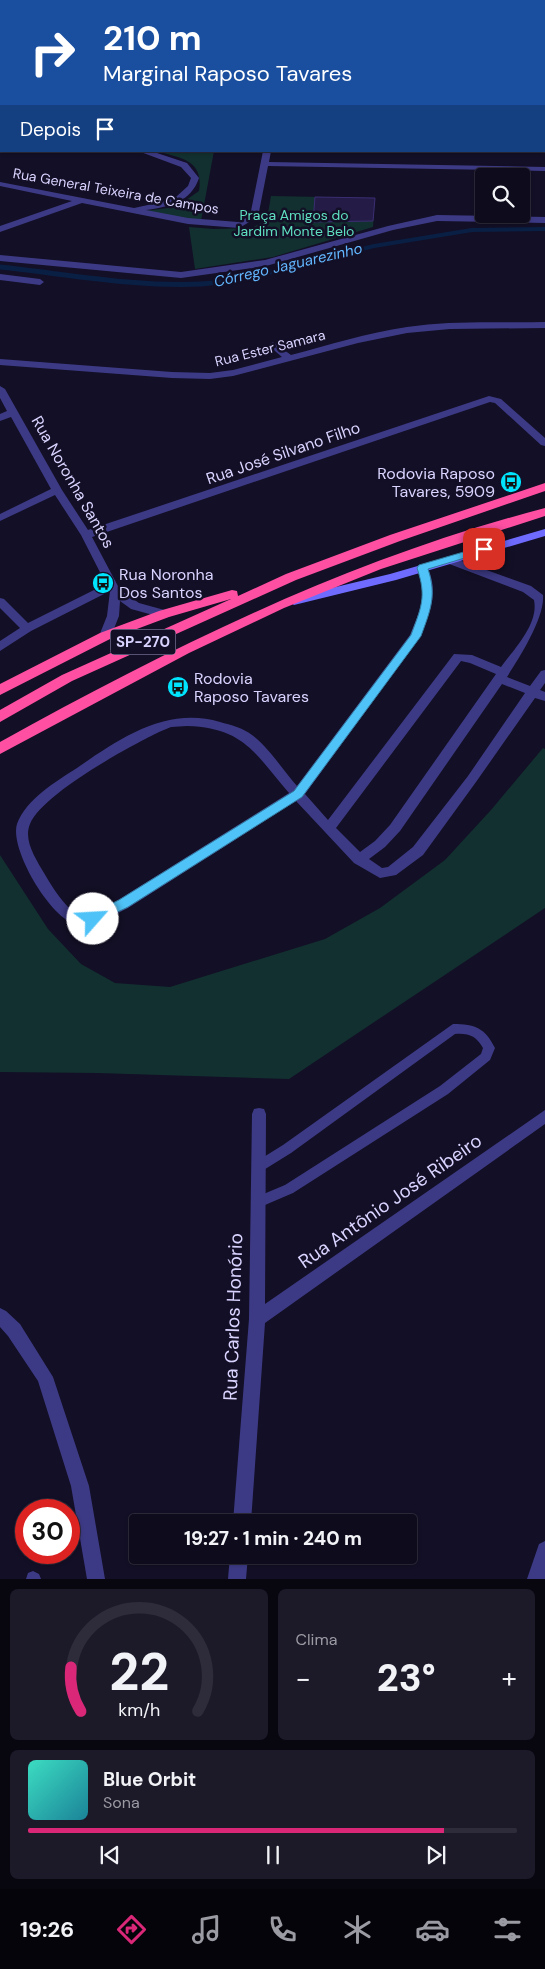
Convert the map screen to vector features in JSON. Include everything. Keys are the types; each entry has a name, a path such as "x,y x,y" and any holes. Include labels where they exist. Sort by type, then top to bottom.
{"highway":[{"name":"SP-270","path":"0,717 67,678 291,577 395,538 545,487"},
{"name":"SP-270","path":"0,749 82,703 242,622 283,604 376,566 545,512"},
{"path":"0,690 105,636 164,614 291,577"}],"main road":[{"path":"283,604 422,568 545,532"}],"street":[{"path":"128,211 171,203 185,195 194,185 195,178 184,165 145,152"},
{"path":"267,152 265,164 545,170"},
{"name":"Rua General Teixeira de Campos","path":"0,184 128,211 222,225 238,225 254,217 265,164"},
{"path":"0,229 81,201"},
{"path":"0,258 181,275 266,263 392,228 437,218 545,220"},
{"path":"0,277 40,282"},
{"name":"Rua Ester Samara","path":"0,362 172,375 210,376 233,373 357,340 407,330 450,326 545,325"},
{"path":"273,344 289,358"},
{"name":"Rua Noronha Santos","path":"0,389 115,588 135,606 164,614"},
{"name":"Rua José Silvano Filho","path":"86,535 488,399 498,401 545,443"},
{"path":"0,418 13,412"},
{"path":"0,518 57,490"},
{"path":"360,859 380,844 394,828 533,630 541,608 539,598 528,589 448,560"},
{"path":"422,568 428,584 427,606 416,636 298,794 124,904 93,919 75,920 63,912 31,862 22,838 24,821 46,796 71,777 140,736 170,723 200,722 244,736 298,794 329,828 360,859 380,873 391,872 418,851 545,674"},
{"path":"0,647 27,628 115,588 113,616 105,636"},
{"path":"0,602 27,628"},
{"path":"329,828 450,664 458,657 472,659 501,676 545,697"},
{"name":"Rua Carlos Honório","path":"243,1514 257,1319 259,1114"},
{"name":"Rua Antônio José Ribeiro","path":"257,1319 545,1116"},
{"path":"0,1316 14,1330 46,1377 80,1486 96,1579"},
{"path":"536,1579 545,1550"},
{"path":"237,1579 238,1564"}],"lane":[{"path":"258,1167 287,1149 453,1029 469,1028 485,1040 489,1048 486,1057 444,1090 290,1189 258,1202"}],"green space":[{"path":"160,152 214,152 201,221 144,211 176,207 199,191 200,181 194,167 189,162"},
{"name":"Praça Amigos do Jardim Monte Belo","path":"271,196 375,198 373,227 273,257 195,269 189,227 214,229 252,228 267,219"},
{"path":"543,748 545,749 545,908 289,1079 0,1072 0,855 48,929 81,964 115,983 170,987 325,939 380,908 445,860 491,810"}],"building":[{"path":"315,197 375,198 373,221 313,222"}],"waterway":[{"name":"Córrego Jaguarezinho","path":"286,268 374,246 472,230 545,229"},
{"name":"Córrego Jaguarezinho","path":"8,268 0,267 126,282 201,284 291,267"}],"place":[{"name":"Rodovia Raposo Tavares, 5909","path":"511,482"},
{"name":"Rua Noronha Dos Santos","path":"103,583"},
{"name":"Rodovia Raposo Tavares","path":"178,687"}],"route":[{"path":"93,919 124,904 298,794 416,636 427,606 428,584 422,568 484,549"}]}
